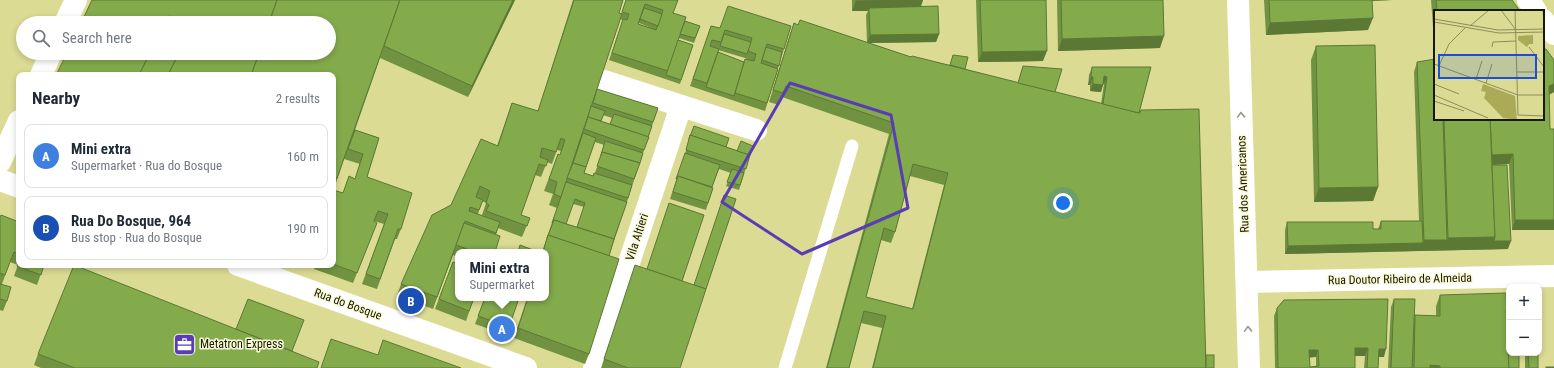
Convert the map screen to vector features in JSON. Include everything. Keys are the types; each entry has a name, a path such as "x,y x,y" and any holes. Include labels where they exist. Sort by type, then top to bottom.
{"street":[{"path":"68,16 76,0"},
{"name":"Rua dos Americanos","path":"1238,0 1249,368"},
{"path":"1528,0 1535,10"},
{"path":"1544,21 1554,34"},
{"path":"42,72 48,60"},
{"path":"604,81 756,130"},
{"name":"Vila Altieri","path":"594,368 681,106"},
{"path":"0,162 16,127"},
{"path":"0,180 16,186"},
{"name":"Rua do Bosque","path":"246,268 526,368"},
{"name":"Rua Doutor Ribeiro de Almeida","path":"1246,282 1554,276"}],"lane":[{"path":"785,368 852,146"}],"highlighted area":[{"path":"790,83 891,115 908,208 802,254 722,202"}],"building":[{"path":"92,0 277,0 271,16 84,16"},
{"path":"277,0 400,0 337,178 336,72 252,72 256,60 336,60 336,16 271,16"},
{"path":"400,0 513,0 472,86 384,46"},
{"path":"574,0 623,0 619,13 622,14 561,197 554,194 557,182 549,179 565,140 561,138 556,152 542,148 540,157 548,160 546,166 539,164 521,215 530,218 527,226 486,211 489,205 486,203 490,191 480,186 476,197 483,200 479,210 470,207 469,211 500,222 496,233 465,221 437,297 401,284 432,215 451,205 481,139 498,146 512,103 538,111"},
{"path":"626,0 678,0 673,13 686,17 668,71 612,53 623,19 627,20 629,14 622,12","holes":["645,4 663,10 656,30 638,24"]},
{"path":"856,0 915,0 856,1"},
{"path":"980,0 1046,0 1047,51 982,52"},
{"path":"1061,0 1163,0 1164,36 1062,39"},
{"path":"1269,0 1372,0 1373,18 1270,23"},
{"path":"1436,0 1512,0 1519,10 1437,10"},
{"path":"728,6 791,26 784,49 767,44 761,63 778,69 767,103 735,93 745,59 754,61 756,54 748,51 752,38 725,30 721,42 712,40 710,46 719,49 707,83 693,79 711,26 720,28"},
{"path":"938,6 939,34 870,35 869,8"},
{"path":"644,8 662,14 658,26 640,19"},
{"path":"800,20 911,57 912,56 1140,113 1141,110 1199,109 1206,368 873,368 886,316 864,311 849,368 827,368 894,123 786,86 783,93 773,90 794,23 798,25","holes":["913,164 948,173 913,309 866,297 884,228 895,232"]},
{"path":"685,21 700,26 695,38 680,34"},
{"path":"724,34 751,42 747,54 720,46"},
{"path":"678,40 693,45 681,80 666,75"},
{"path":"1375,45 1378,187 1319,188 1316,46"},
{"path":"766,47 782,52 779,66 762,60"},
{"path":"1544,49 1546,49 1554,60 1554,84 1549,86 1550,129 1554,129 1554,220 1515,220 1513,154 1492,155 1490,120 1544,120"},
{"path":"718,52 744,62 734,96 706,87"},
{"path":"953,55 968,57 965,69 950,65"},
{"path":"1434,59 1434,120 1443,120 1447,240 1424,240 1417,62"},
{"path":"64,60 146,60 140,72 58,72"},
{"path":"146,60 176,60 170,72 140,72"},
{"path":"176,60 256,60 252,72 170,72"},
{"path":"1023,66 1062,69 1055,92 1018,83"},
{"path":"1092,67 1151,67 1139,113 1103,104 1107,77 1104,76 1103,85 1093,84 1093,77 1091,77"},
{"path":"597,89 658,108 653,122 593,103"},
{"path":"591,106 605,111 601,121 588,117 587,120"},
{"path":"614,114 652,126 648,137 610,124"},
{"path":"588,117 649,137 644,150 584,129"},
{"path":"1444,120 1490,120 1495,237 1448,238"},
{"path":"694,126 729,138 726,147 690,135"},
{"path":"355,130 379,138 367,177 412,193 401,229 398,229 380,279 366,274 388,214 378,211 374,221 377,223 357,273 336,265 336,191 343,193 349,176 355,179 363,154 348,149"},
{"path":"583,133 596,138 586,167 573,163"},
{"path":"690,135 750,155 746,169 686,150"},
{"path":"605,141 643,153 640,163 602,152 601,155"},
{"path":"741,141 753,146 750,155 737,151"},
{"path":"602,152 640,163 634,179 597,166"},
{"path":"685,153 720,165 712,187 678,176 676,179"},
{"path":"573,163 586,167 584,173 593,176 594,173 632,185 628,198 567,178"},
{"path":"1492,165 1507,165 1511,241 1494,241"},
{"path":"732,169 744,173 740,185 727,182"},
{"path":"678,176 713,188 708,203 673,192"},
{"path":"566,182 627,202 614,239 577,227 585,203 575,199 566,224 554,220 552,223"},
{"path":"724,195 736,199 706,289 694,285"},
{"path":"669,203 704,215 682,281 647,269"},
{"path":"1,215 16,221 16,253 14,252 5,275 0,273"},
{"path":"554,220 614,239 609,256 548,235"},
{"path":"1381,221 1422,221 1423,243 1288,246 1287,222 1373,222 1373,229 1381,229"},
{"path":"464,223 500,236 496,249 467,249 456,245"},
{"path":"548,235 619,259 589,354 518,328 527,301 549,301 549,249 544,249"},
{"path":"520,245 530,249 519,249"},
{"path":"453,262 455,263 455,301 473,301 469,311 439,299"},
{"path":"635,265 706,289 680,368 628,368 604,359"},
{"path":"22,268 43,268 41,275"},
{"path":"73,268 82,268 319,362 317,368 75,368 38,354"},
{"path":"0,284 11,287 7,301 0,299"},
{"path":"1506,293 1506,356 1509,356 1509,368 1440,368 1440,366 1430,365 1430,368 1414,368 1415,315 1440,316 1440,295"},
{"path":"248,299 304,320 292,351 236,329"},
{"path":"1388,299 1386,349 1379,349 1378,368 1367,368 1368,348 1355,348 1355,368 1278,368 1277,308 1284,300","holes":["1309,350 1318,350 1319,366 1310,367"]},
{"path":"1394,299 1415,299 1412,368 1391,368"},
{"path":"484,301 518,301 509,327 478,316"},
{"path":"331,339 378,355 383,340 461,368 321,368"},
{"path":"1206,355 1214,355 1214,368 1206,368"},
{"path":"1508,356 1519,356 1519,368 1509,368"},
{"path":"1528,356 1538,356 1538,368 1529,368"}],"place":[{"name":"Rua Do Bosque, 964","path":"411,301"},
{"name":"Mini extra","path":"502,329"},
{"name":"Metatron Express","path":"184,344"}]}
